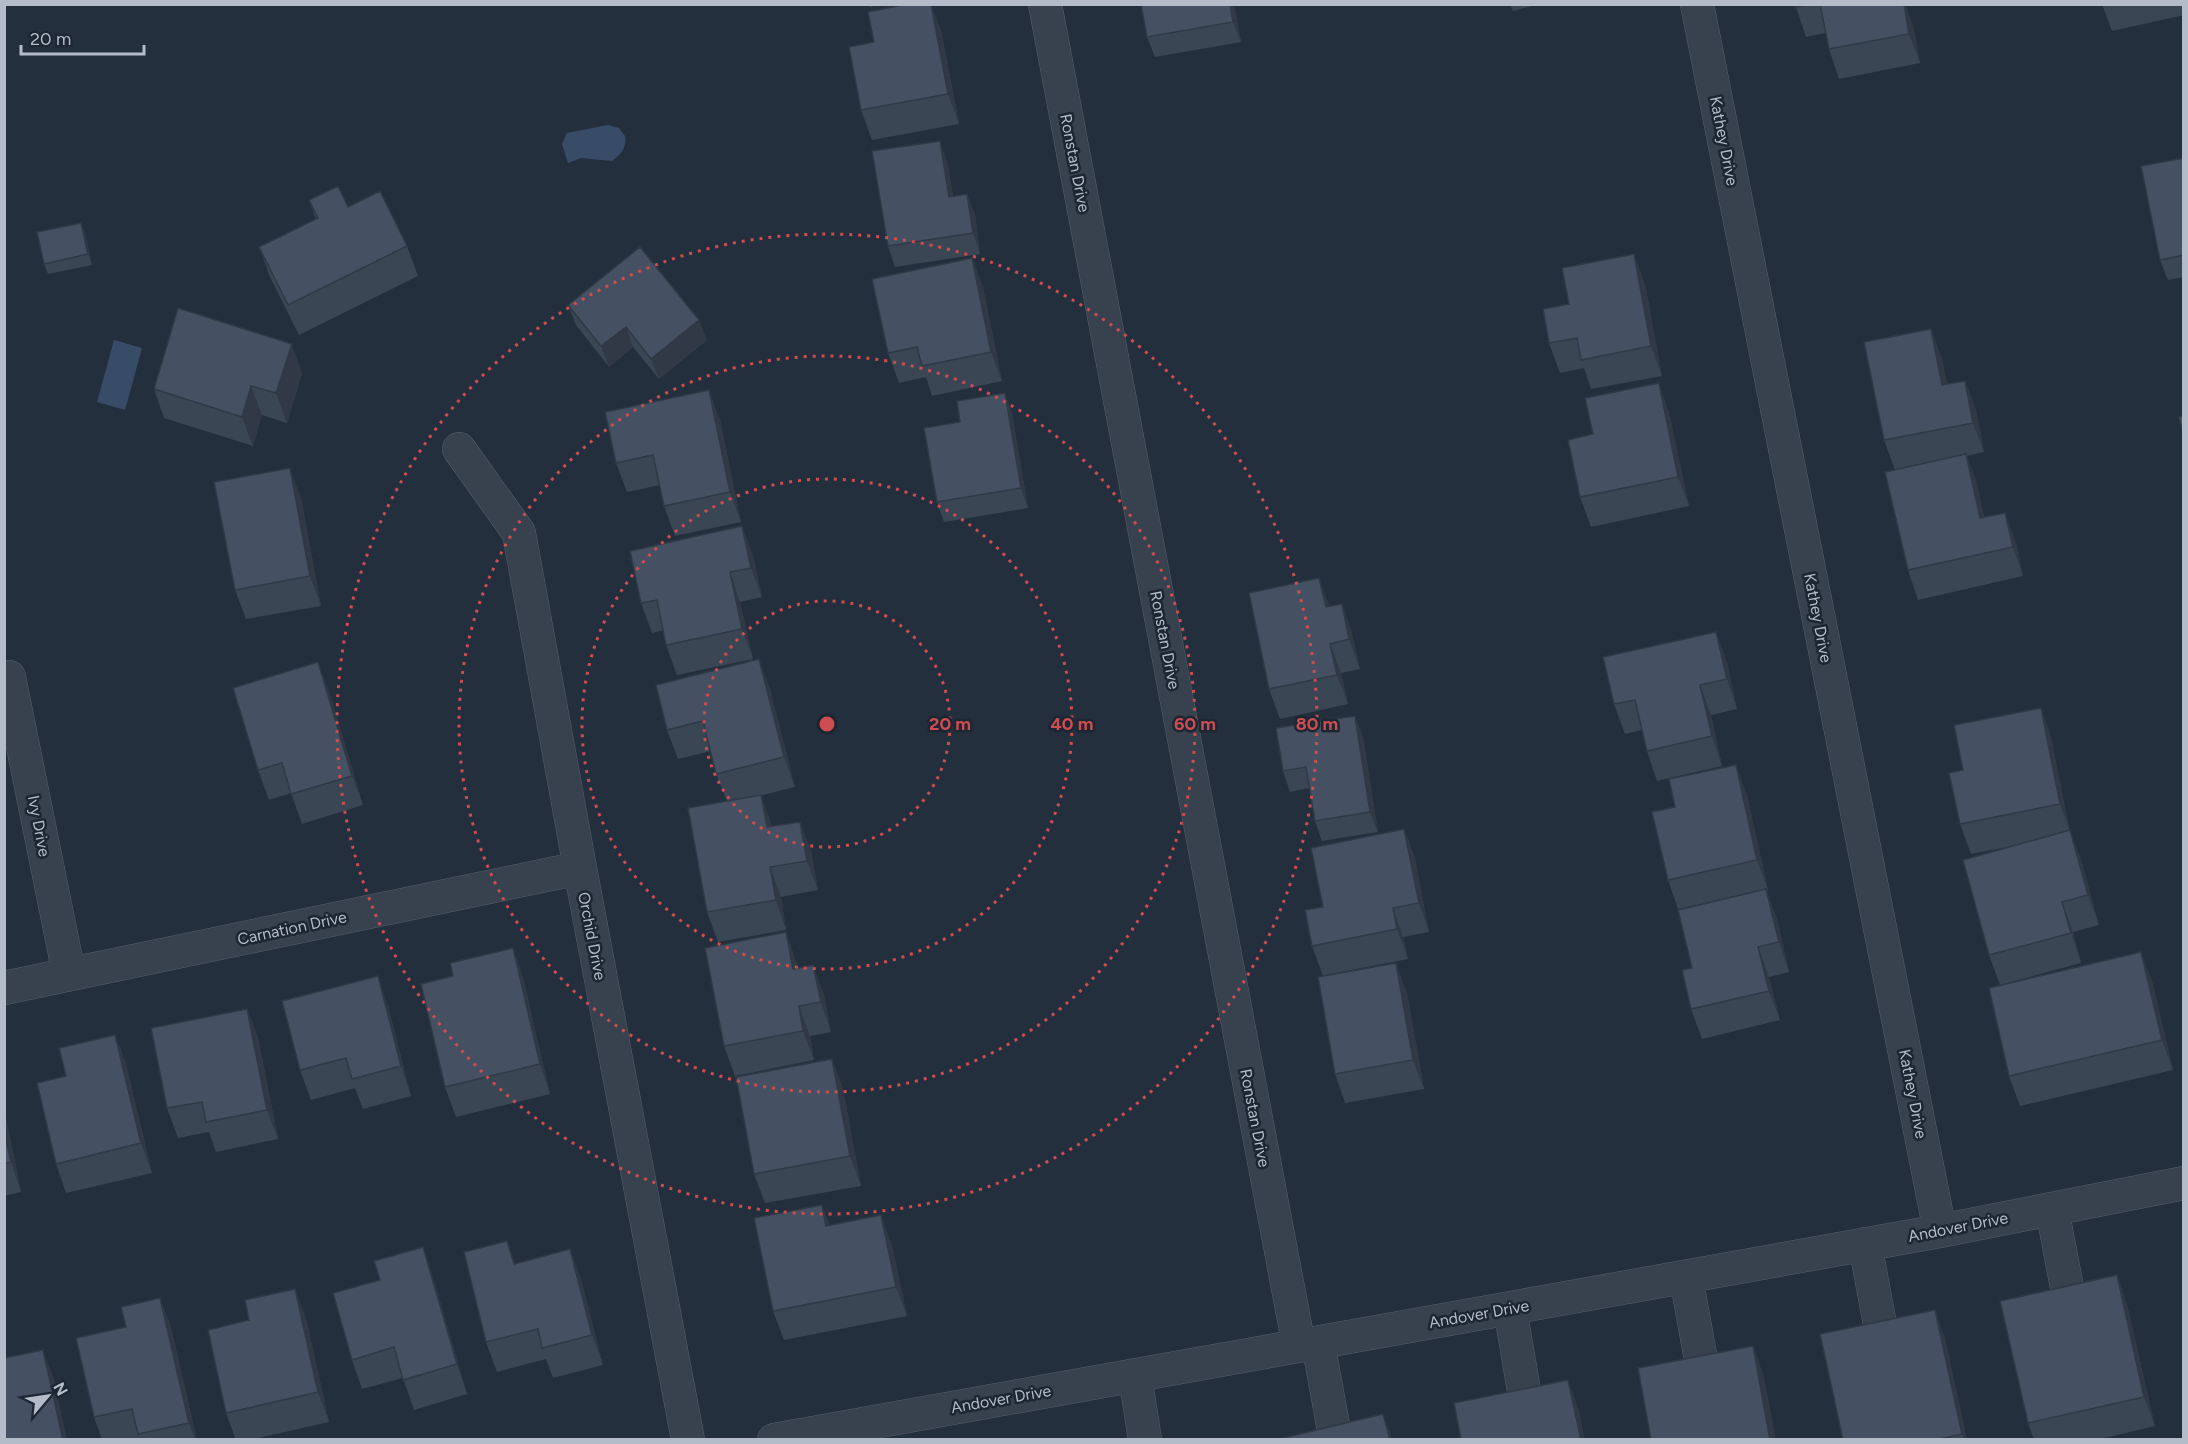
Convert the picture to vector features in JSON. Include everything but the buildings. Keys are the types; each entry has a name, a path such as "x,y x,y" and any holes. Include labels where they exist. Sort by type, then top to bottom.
{"street":[{"name":"Ronstan Drive","path":"1045,4 1308,1345 1335,1436"},
{"name":"Kathey Drive","path":"1696,4 1940,1231"},
{"name":"Orchid Drive","path":"459,449 519,533 687,1440"},
{"name":"Ivy Drive","path":"9,677 69,974"},
{"name":"Carnation Drive","path":"4,988 580,868"},
{"name":"Andover Drive","path":"774,1440 1940,1231 2184,1183"},
{"path":"2052,1209 2069,1298"},
{"path":"1865,1244 1881,1330"},
{"path":"1686,1277 1703,1371"},
{"path":"1510,1308 1525,1397"},
{"path":"1135,1376 1145,1440"}],"water":[{"path":"608,125 619,128 625,136 623,150 618,156 612,161 581,158 568,163 562,144 567,133"},
{"path":"114,340 142,348 125,410 97,402"}]}
